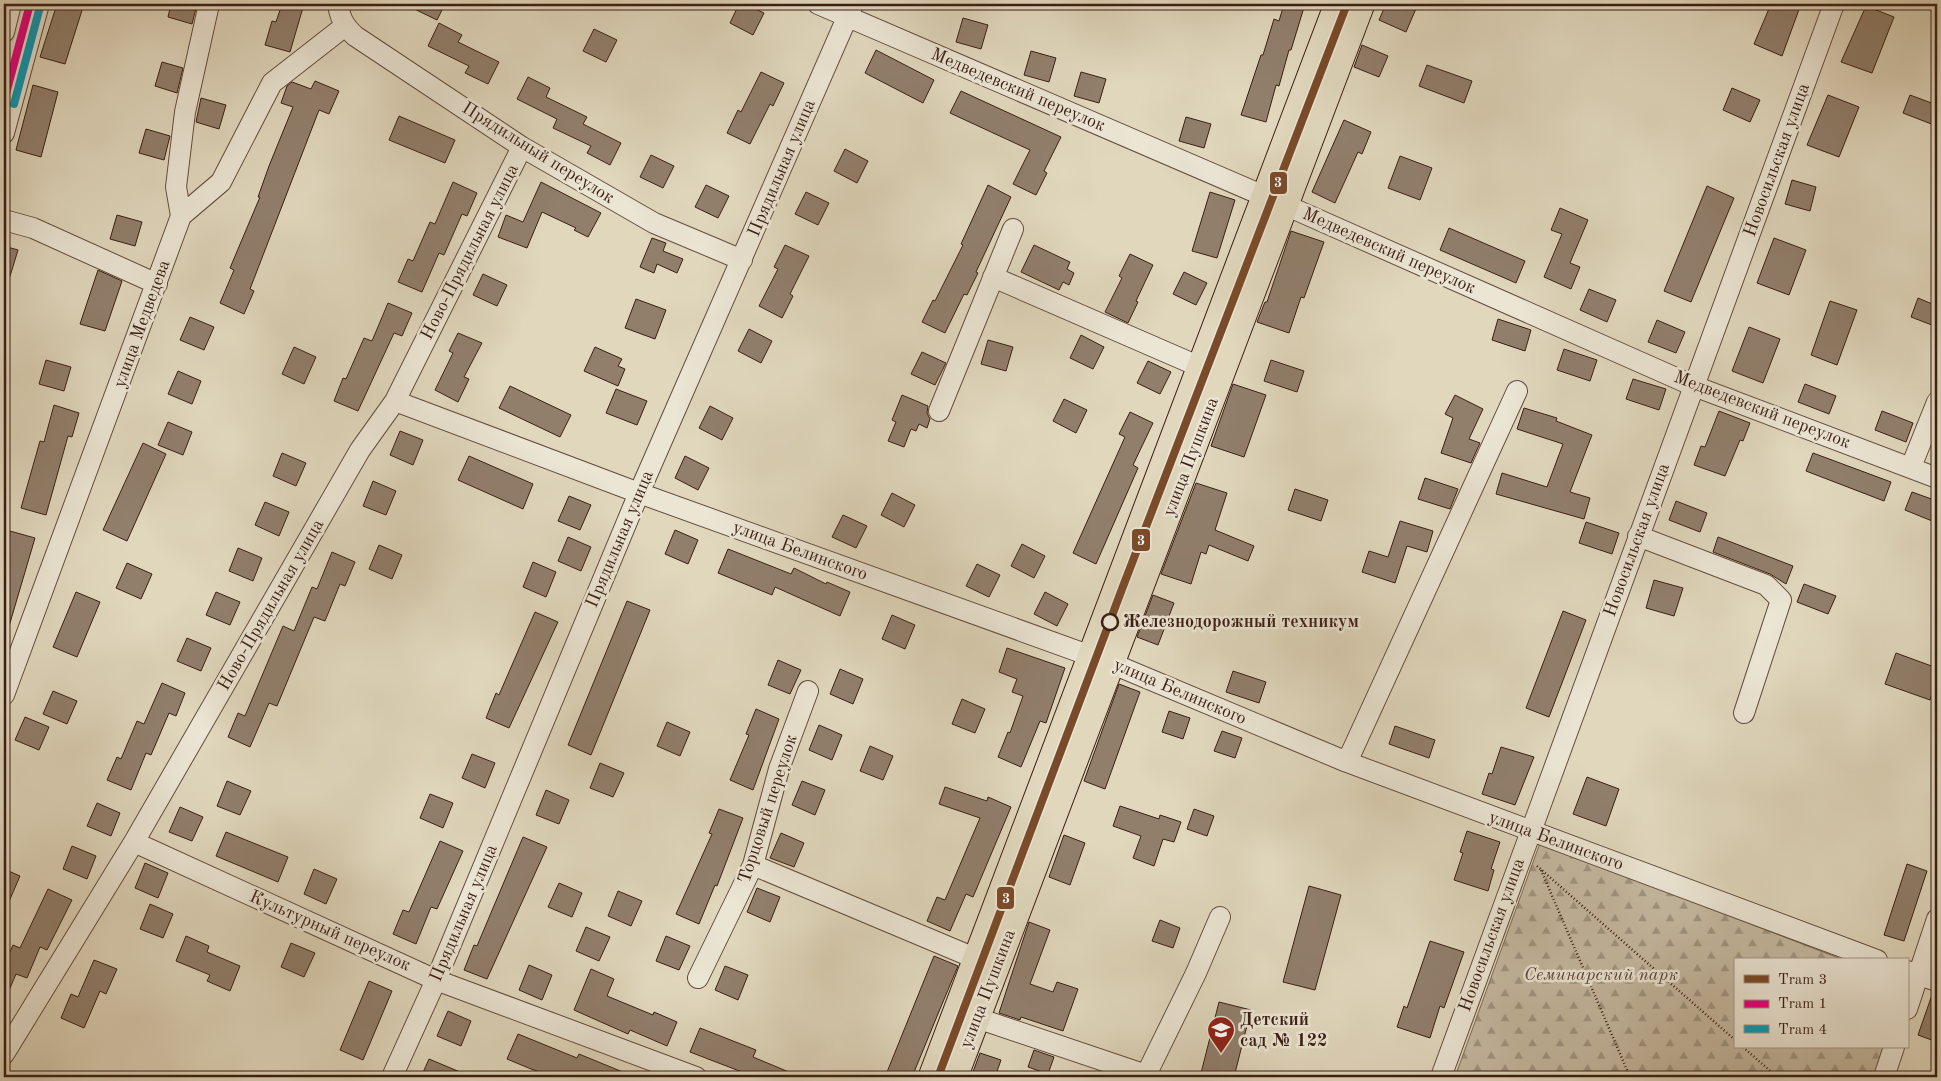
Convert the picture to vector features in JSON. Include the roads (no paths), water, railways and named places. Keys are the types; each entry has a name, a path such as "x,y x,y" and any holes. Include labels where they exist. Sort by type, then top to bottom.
{"main road":[{"name":"улица Пушкина","path":"955,1077 1102,660 1198,366 1337,4"},
{"name":"улица Пушкина","path":"931,1077 977,958 1102,660 1285,205 1362,4"}],"street":[{"path":"4,32 11,4"},
{"path":"4,134 39,4"},
{"path":"181,216 176,187 185,112 209,4"},
{"path":"181,216 221,182 272,83 345,26 340,17 338,4"},
{"name":"Медведевский переулок","path":"818,4 851,10 1694,386 1937,478"},
{"name":"Новосильская улица","path":"1441,1077 1834,4"},
{"name":"Прядильная улица","path":"392,1077 436,980 639,493 851,10"},
{"name":"Прядильный переулок","path":"345,26 355,36 522,147 654,223 742,260"},
{"name":"Ново-Прядильная улица","path":"4,1054 134,842 360,450 395,401 522,147"},
{"name":"улица Медведева","path":"4,695 8,668 157,284 181,216"},
{"path":"4,220 33,228 157,284"},
{"path":"939,411 1013,229"},
{"path":"993,277 1198,366"},
{"path":"1347,762 1517,391"},
{"name":"улица Белинского","path":"395,401 639,493 1102,660 1347,762 1530,832 1872,958"},
{"path":"1910,467 1937,402"},
{"path":"1638,536 1766,585 1781,600 1744,713"},
{"name":"Торцовый переулок","path":"698,978 753,865 779,769 808,692"},
{"name":"Культурный переулок","path":"134,842 436,980 696,1077"},
{"path":"753,865 977,958"},
{"path":"977,1018 1146,1075 1220,917"},
{"path":"1908,1007 1921,976 1937,919"},
{"path":"1884,1077 1894,1048"}],"tram line":[{"name":"1","path":"4,101 30,4"},
{"name":"3","path":"938,1077 1122,589 1347,4"},
{"name":"4","path":"14,104 40,7"}],"place":[{"name":"Железнодорожный техникум","path":"1110,622"},
{"name":"Детский сад № 122","path":"1221,1054"}],"park label":[{"name":"Семинарский парк","path":"1601,975"}]}
